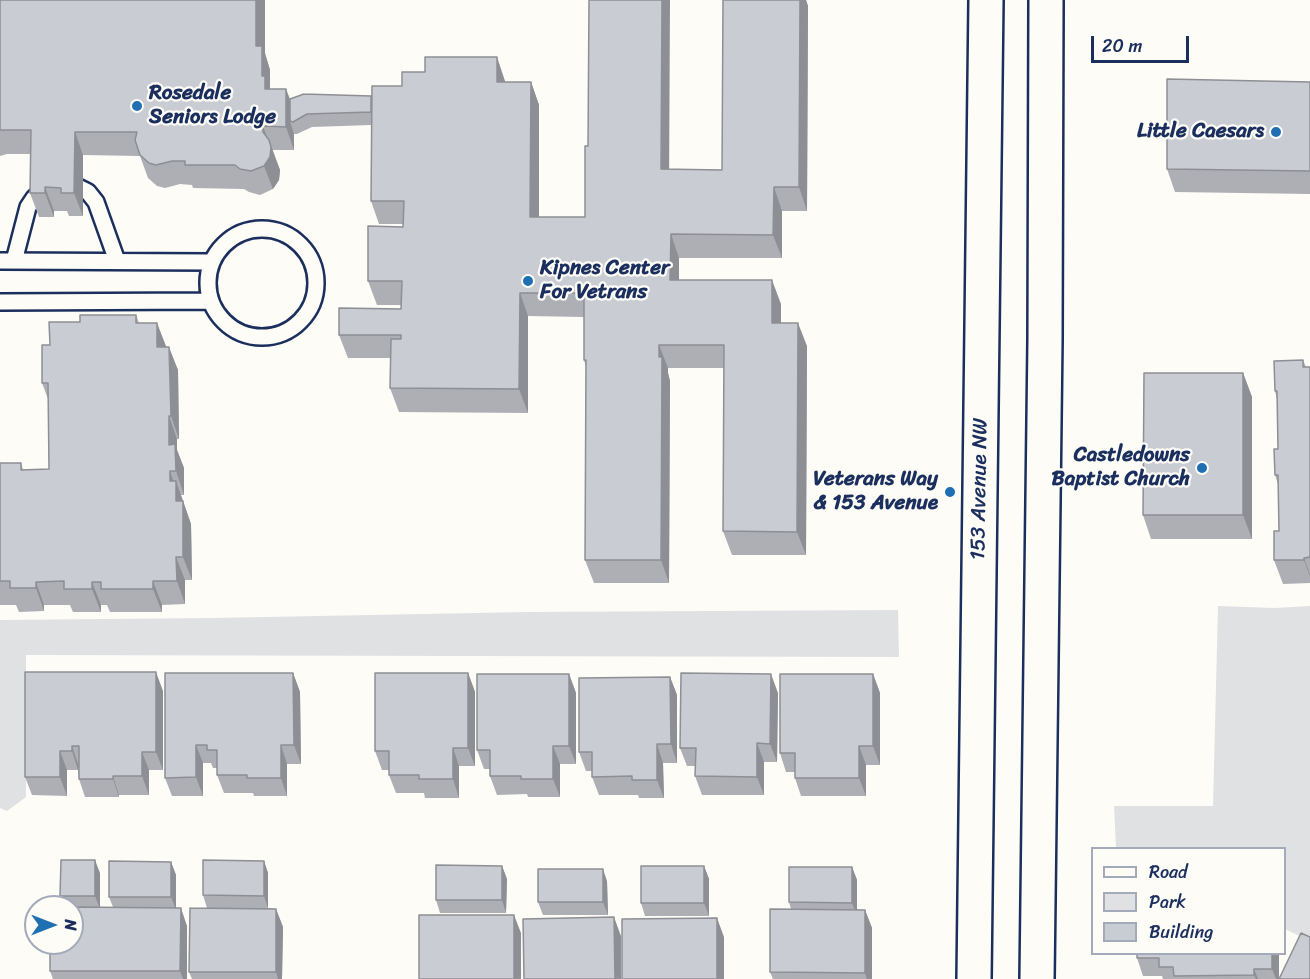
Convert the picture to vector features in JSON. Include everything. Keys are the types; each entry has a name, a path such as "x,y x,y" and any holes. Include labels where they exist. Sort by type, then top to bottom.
{"main road":[{"name":"153 Avenue NW","path":"974,979 986,0"},
{"path":"1037,979 1045,352 1046,0"}],"lane":[{"path":"117,261 96,202 88,192 76,186 64,184 42,190 34,198 28,207 7,261 212,262"},
{"path":"269,229 286,234 300,244 310,258 316,275 316,292 311,308 301,322 288,332 272,337 255,338 240,334 227,326 217,315 210,301 208,282 212,262 221,247 235,236 251,230 269,229"},
{"path":"0,302 210,301"}],"green space":[{"path":"1218,606 1275,608 1310,606 1310,941 1286,929 1286,847 1116,847 1114,806 1213,806"},
{"path":"898,610 899,657 26,655 26,797 7,811 0,808 0,620 528,612"}],"building":[{"name":"Rosedale Seniors Lodge","path":"0,0 256,0 256,46 262,46 262,76 265,76 265,89 286,89 286,127 263,126 263,132 271,147 270,157 264,166 251,171 240,169 235,165 185,165 185,161 156,165 149,163 140,155 135,140 137,132 75,132 74,193 61,193 61,188 45,187 45,193 30,193 31,130 0,130"},
{"name":"Kipnes Center For Vetrans","path":"589,0 662,0 661,169 722,170 723,0 800,0 799,187 774,187 773,235 671,234 670,280 772,280 772,323 798,323 797,532 723,531 724,345 659,345 659,357 662,357 661,560 585,560 584,293 520,293 519,389 390,388 391,339 401,339 401,335 339,335 339,308 401,309 402,281 368,281 368,226 403,227 404,201 371,201 372,86 402,86 402,72 425,72 425,57 497,57 497,82 531,82 530,217 585,217"},
{"path":"1167,79 1310,82 1310,171 1167,169"},
{"path":"304,94 371,96 371,112 307,114 293,122 290,121 290,99"},
{"path":"80,315 136,315 136,323 157,323 157,347 169,347 171,416 169,416 169,445 175,444 176,471 170,471 170,481 176,481 176,501 183,501 183,557 176,557 177,581 153,581 153,589 101,589 101,582 92,582 92,589 64,589 64,581 36,582 36,588 10,588 10,581 0,581 0,463 21,463 21,470 49,469 48,383 42,383 42,345 50,345 49,322 80,322"},
{"path":"1303,360 1303,367 1310,367 1310,557 1304,560 1274,560 1274,531 1279,531 1278,475 1275,475 1274,449 1278,449 1274,361"},
{"name":"Castledowns Baptist Church","path":"1144,373 1243,373 1243,515 1143,515"},
{"path":"25,672 156,672 156,752 142,752 142,776 79,779 79,746 72,746 72,751 60,751 60,777 25,777"},
{"path":"165,673 293,673 294,745 281,745 281,778 217,775 217,750 207,750 207,745 196,745 196,777 165,778"},
{"path":"375,673 468,673 468,748 453,748 453,779 419,779 419,775 389,775 389,751 375,751"},
{"path":"681,673 771,674 770,744 757,743 757,777 695,776 696,748 680,748"},
{"path":"477,674 569,674 569,746 553,746 553,779 490,776 490,750 477,750"},
{"path":"780,674 873,674 873,746 859,746 859,778 795,778 795,753 780,753"},
{"path":"670,677 671,744 657,744 657,780 632,780 632,776 592,777 592,752 579,752 579,678"},
{"path":"61,860 95,860 95,896 60,895"},
{"path":"203,860 264,861 264,896 203,895"},
{"path":"109,861 171,862 171,897 109,897"},
{"path":"436,865 502,866 502,900 436,900"},
{"path":"641,866 704,866 704,903 641,903"},
{"path":"789,867 852,867 852,903 789,902"},
{"path":"538,869 603,869 603,902 538,902"},
{"path":"84,907 181,908 180,971 50,971 50,955 84,955"},
{"path":"190,908 276,909 276,972 189,972"},
{"path":"770,909 865,910 865,973 770,972"},
{"path":"419,915 514,915 514,979 419,979"},
{"path":"614,917 615,979 524,979 523,919"},
{"path":"717,918 717,979 622,979 622,919"},
{"path":"1301,933 1310,937 1310,979 1279,979"},
{"path":"1137,955 1272,955 1272,969 1254,969 1254,975 1174,976 1173,967 1159,967 1159,958 1137,958"}],"place":[{"name":"Rosedale Seniors Lodge","path":"137,106"},
{"name":"Little Caesars","path":"1276,132"},
{"name":"Kipnes Center For Vetrans","path":"528,281"},
{"name":"Castledowns Baptist Church","path":"1202,468"},
{"name":"Veterans Way & 153 Avenue","path":"950,492"}]}
